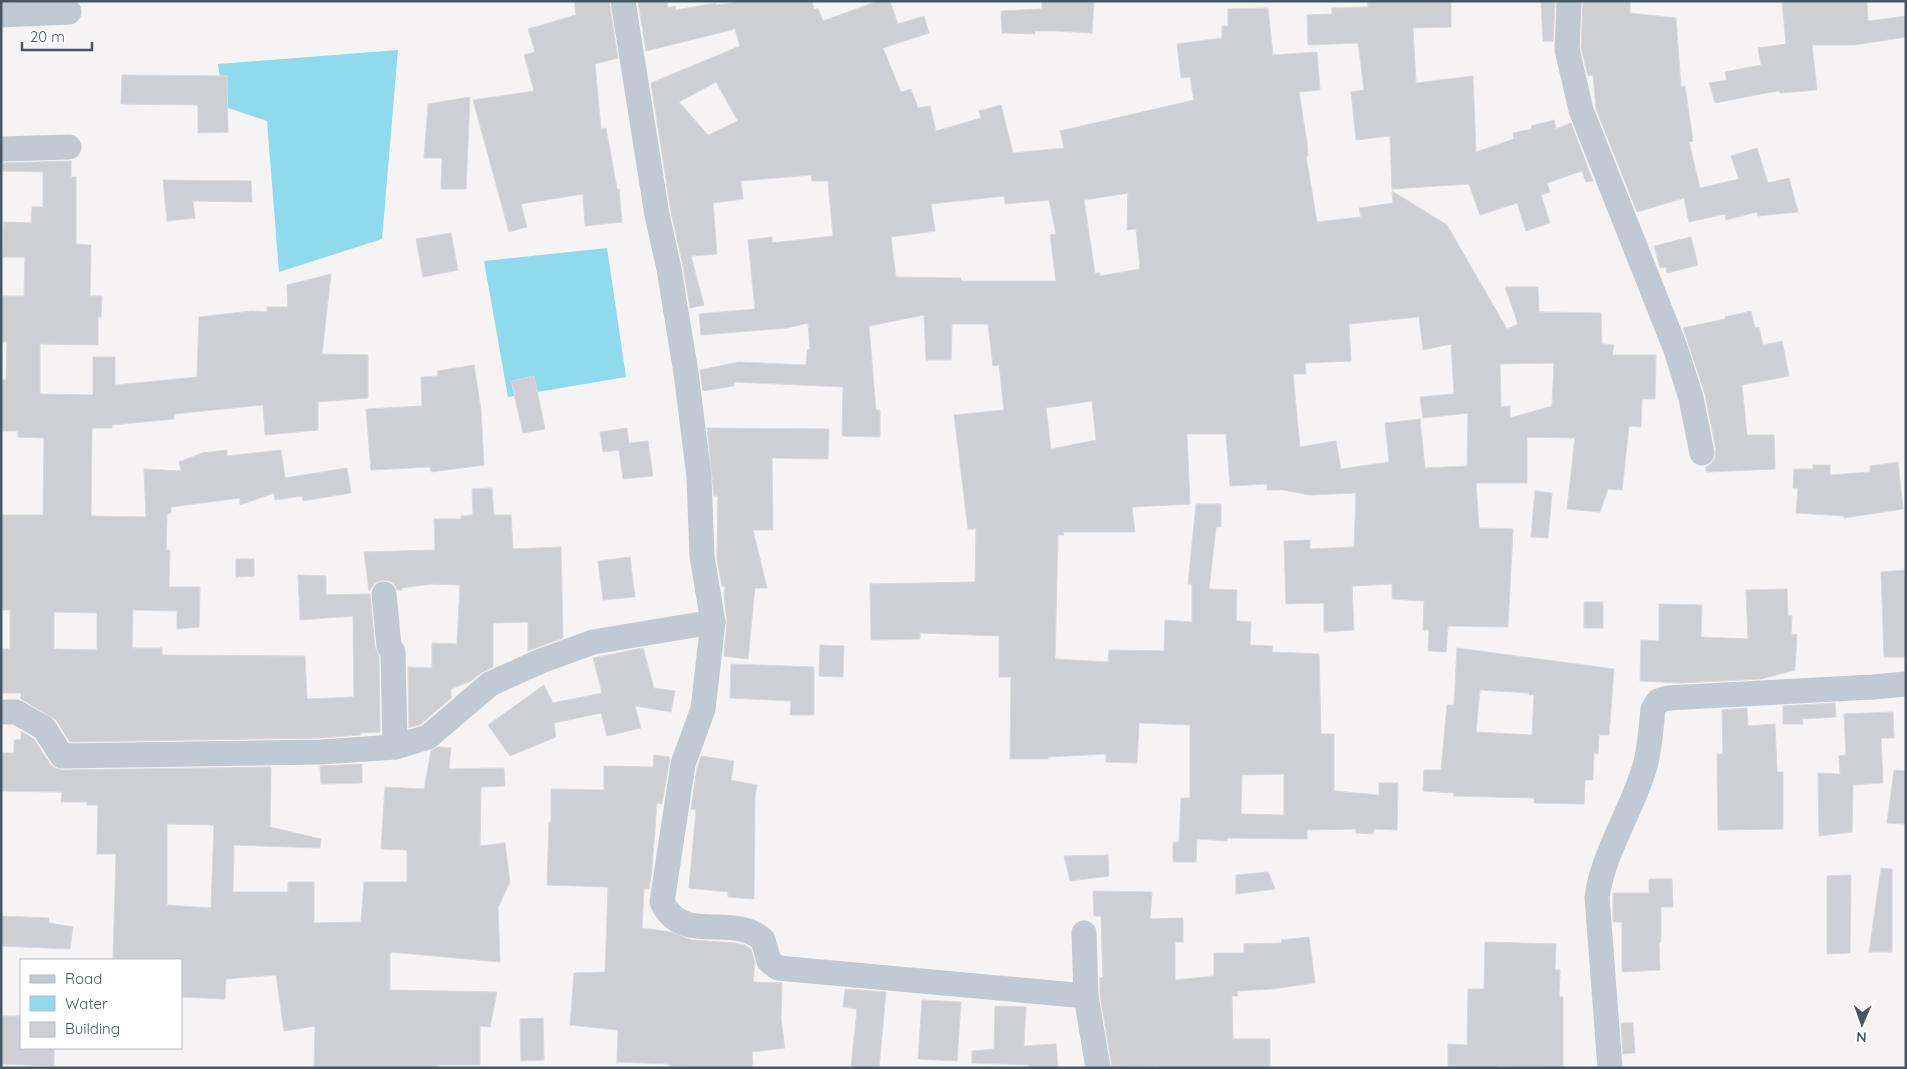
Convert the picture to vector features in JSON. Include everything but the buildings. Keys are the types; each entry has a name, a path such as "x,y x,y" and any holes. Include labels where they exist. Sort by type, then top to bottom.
{"street":[{"path":"624,1 657,215 669,269 686,372 699,477 702,556 713,622 703,709 683,764 662,902 666,910 680,923 690,926 747,929 763,940 769,961 778,968 1086,996"},
{"path":"1569,1 1567,49 1581,110 1676,350 1691,398 1702,453"},
{"path":"1,15 69,12"},
{"path":"1,149 69,147"},
{"path":"384,594 389,646 393,652 395,747"},
{"path":"1,712 16,712 44,728 62,756 321,752 395,747 428,737 490,684 541,661 593,642 713,622"},
{"path":"1610,1068 1597,897 1600,875 1628,813 1645,766 1653,709 1658,701 1668,698 1906,684"},
{"path":"1084,933 1086,996 1098,1068"}],"water":[{"path":"398,50 382,239 279,272 267,121 225,107 218,64"},
{"path":"607,248 626,377 508,397 484,261"}]}
